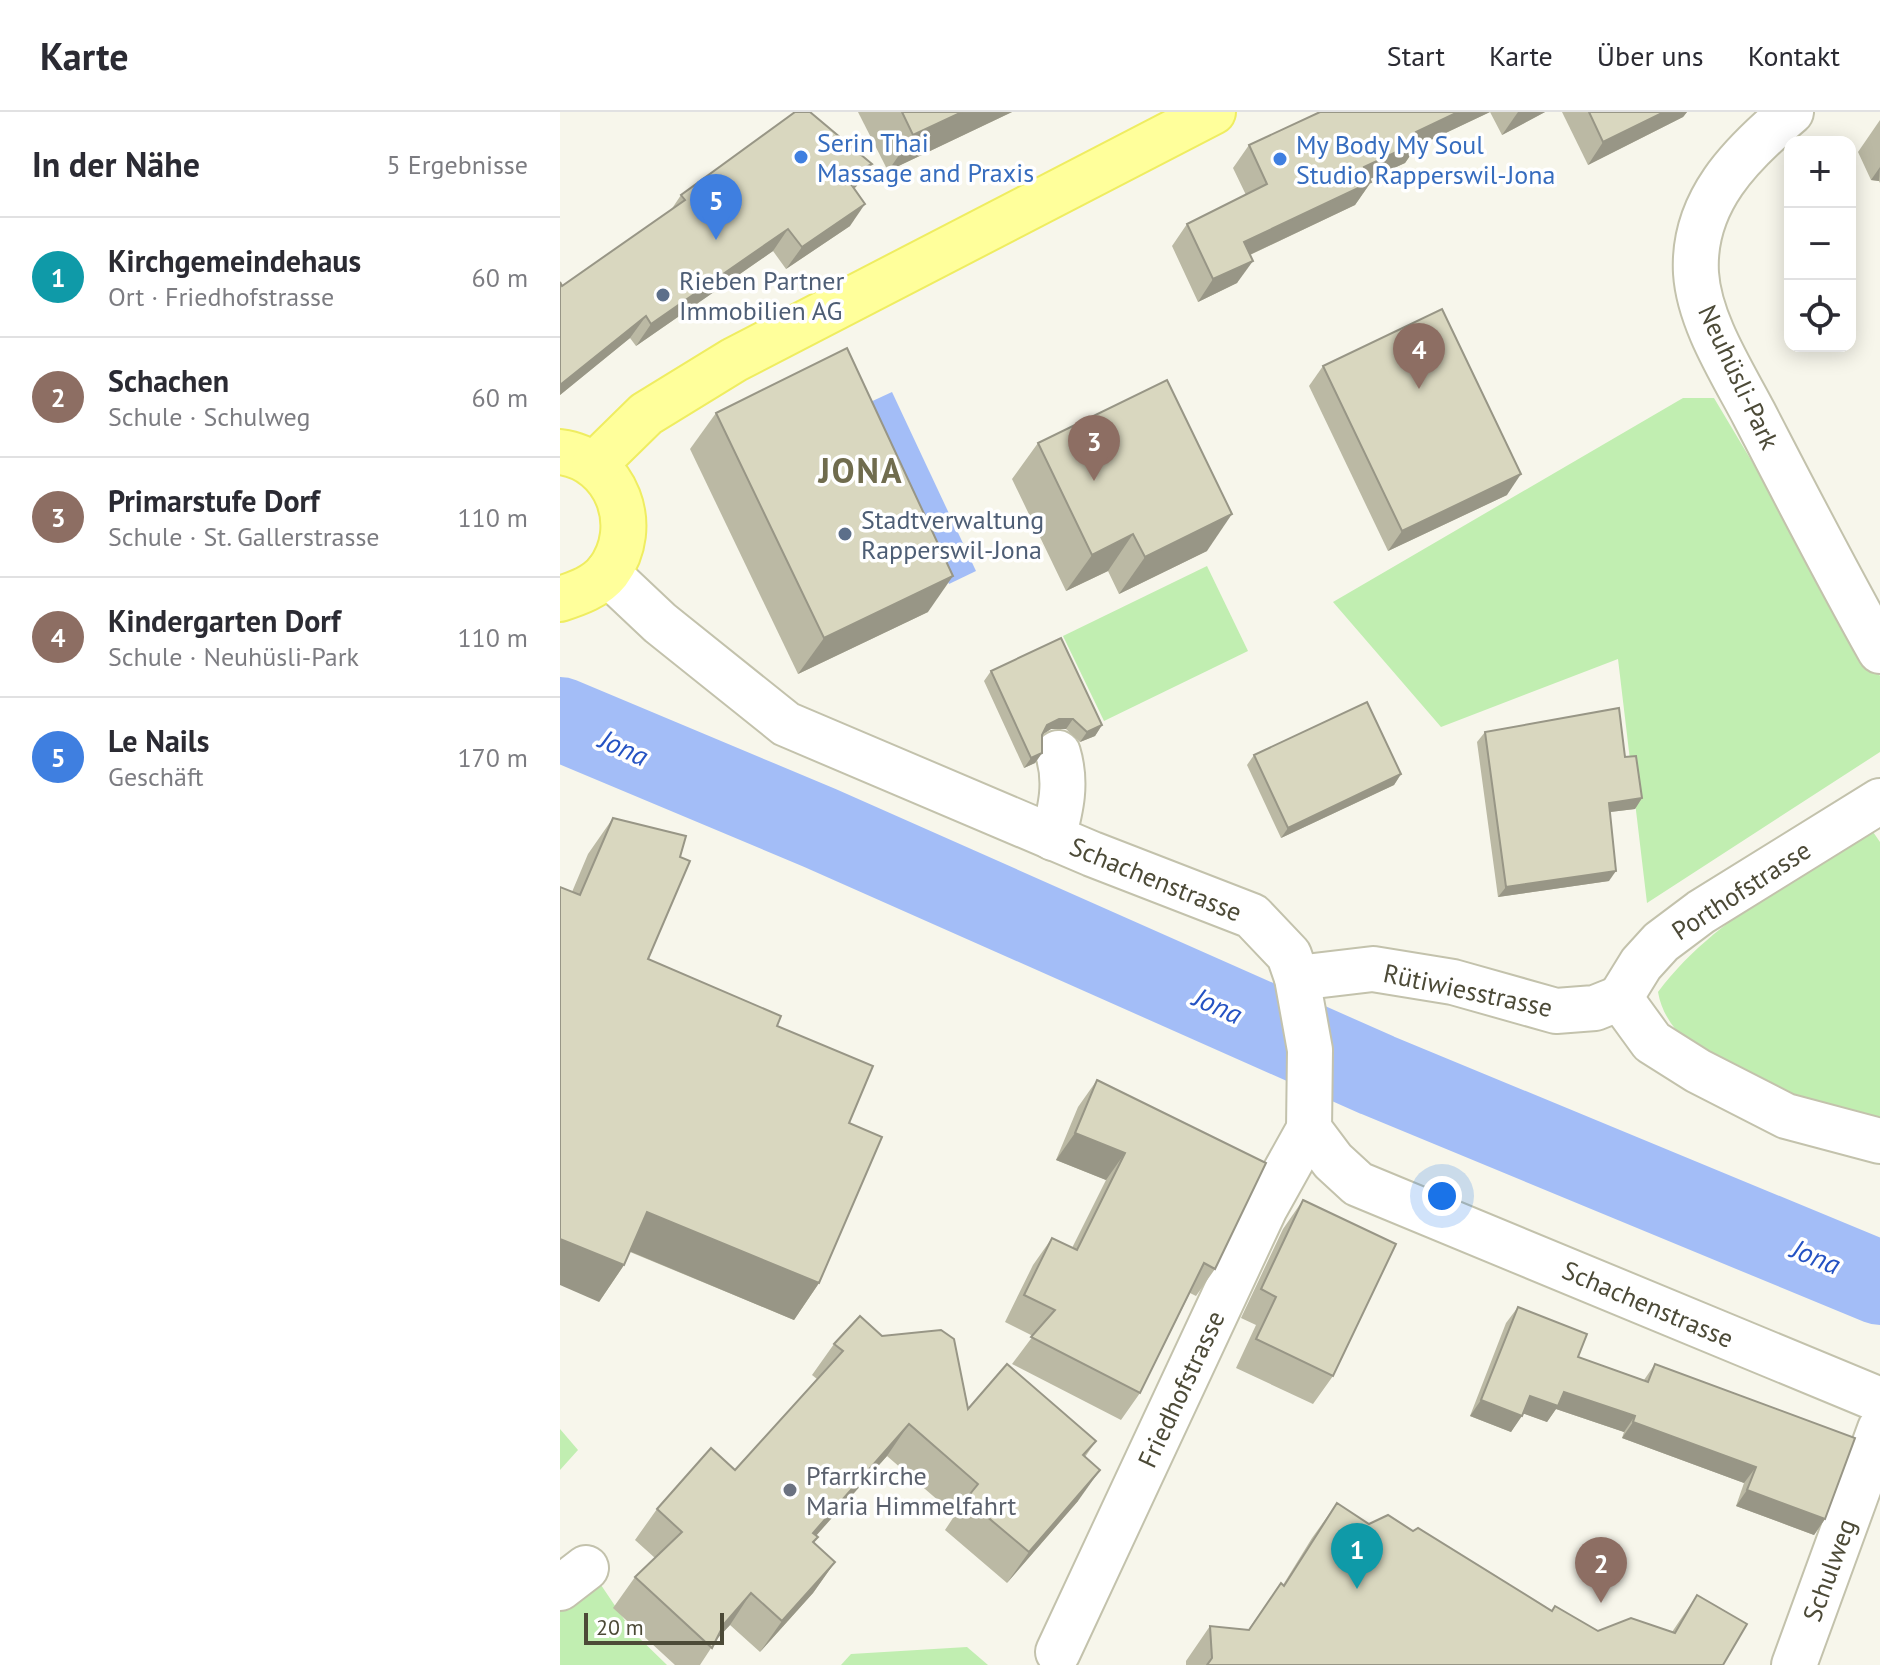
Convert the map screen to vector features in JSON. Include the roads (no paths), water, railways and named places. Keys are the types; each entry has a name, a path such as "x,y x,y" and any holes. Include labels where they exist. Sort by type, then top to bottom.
{"main road":[{"path":"560,599 585,591 607,573 620,552 625,529 622,504 611,482 577,459 734,360 1184,118"}],"street":[{"name":"Neuhüsli-Park","path":"1791,112 1749,147 1715,195 1703,221 1696,273 1701,301 1727,361 1880,651"},
{"name":"Schachenstrasse","path":"607,573 660,623 786,724 1053,838 1252,916 1289,955 1297,978 1310,1050 1309,1129 1333,1161 1358,1184 1880,1400"},
{"path":"1053,838 1062,801 1064,773 1058,753"},
{"name":"Porthofstrasse","path":"1620,998 1641,964 1661,942 1691,919 1880,801"},
{"name":"Rütiwiesstrasse","path":"1297,978 1373,969 1453,982 1556,1011 1595,1008 1620,998"},
{"path":"1620,998 1652,1042 1698,1071 1786,1116 1880,1141"},
{"name":"Friedhofstrasse","path":"1058,1652 1265,1208 1309,1129"},
{"name":"Schulweg","path":"1794,1665 1880,1429"}],"water":[{"path":"892,392 976,571 949,584 866,404"}],"waterway":[{"name":"Jona","path":"560,719 820,828 1377,1075 1880,1283"}],"place":[{"name":"Serin Thai Massage and Praxis","path":"801,157"},
{"name":"My Body My Soul Studio Rapperswil-Jona","path":"1280,159"},
{"name":"Le Nails","path":"716,240"},
{"name":"Rieben Partner Immobilien AG","path":"663,295"},
{"name":"Kindergarten Dorf","path":"1419,389"},
{"name":"Primarstufe Dorf","path":"1094,481"},
{"name":"Stadtverwaltung Rapperswil-Jona","path":"845,534"},
{"name":"Pfarrkirche Maria Himmelfahrt","path":"790,1490"},
{"name":"Kirchgemeindehaus","path":"1357,1589"},
{"name":"Schachen","path":"1601,1603"}],"district":[{"name":"JONA","path":"861,470"}]}
